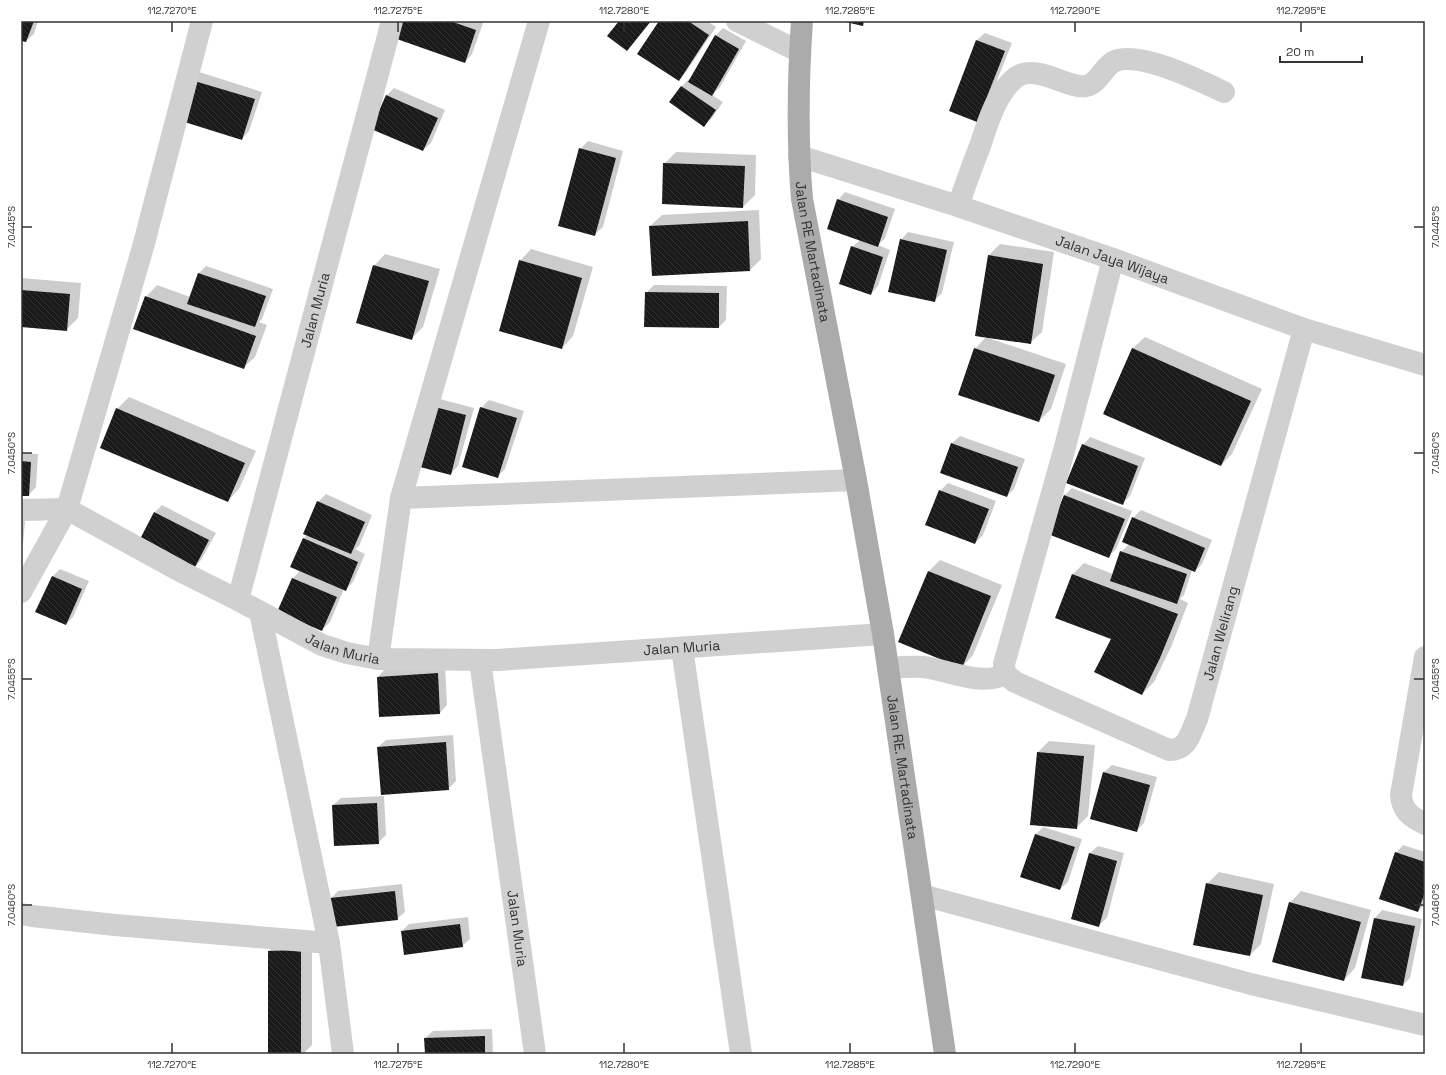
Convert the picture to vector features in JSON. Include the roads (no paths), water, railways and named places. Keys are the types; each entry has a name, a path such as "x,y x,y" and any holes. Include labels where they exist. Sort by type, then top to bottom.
{"main road":[{"name":"Jalan RE Martadinata","path":"802,21 798,156 802,199 856,480"},
{"name":"Jalan RE. Martadinata","path":"856,480 884,634 945,1054"}],"street":[{"path":"21,592 67,509 143,247 202,21"},
{"name":"Jalan Muria","path":"238,600 392,21"},
{"path":"378,659 401,498 539,21"},
{"path":"736,21 800,52"},
{"path":"958,206 995,105 1009,84 1014,78 1020,75 1034,72 1084,87 1093,84 1112,62 1127,58 1178,70 1224,92"},
{"name":"Jalan Jaya Wijaya","path":"798,156 958,206 1113,259 1304,329 1425,365"},
{"path":"888,668 924,668 983,679 1000,677 1006,674 1004,664 1065,447 1113,259"},
{"name":"Jalan Welirang","path":"1006,674 1015,682 1169,750 1180,749 1185,745 1196,719 1304,329"},
{"path":"401,498 856,480"},
{"path":"21,510 67,509"},
{"name":"Jalan Muria","path":"67,509 182,572 322,645 347,653 378,659 480,661 884,634"},
{"path":"260,612 329,943 343,1054"},
{"path":"682,648 741,1054"},
{"path":"1425,657 1401,794 1404,807 1408,814 1425,824"},
{"name":"Jalan Muria","path":"480,661 535,1054"},
{"path":"922,895 1251,984 1425,1025"},
{"path":"21,914 115,925 329,943"}]}
